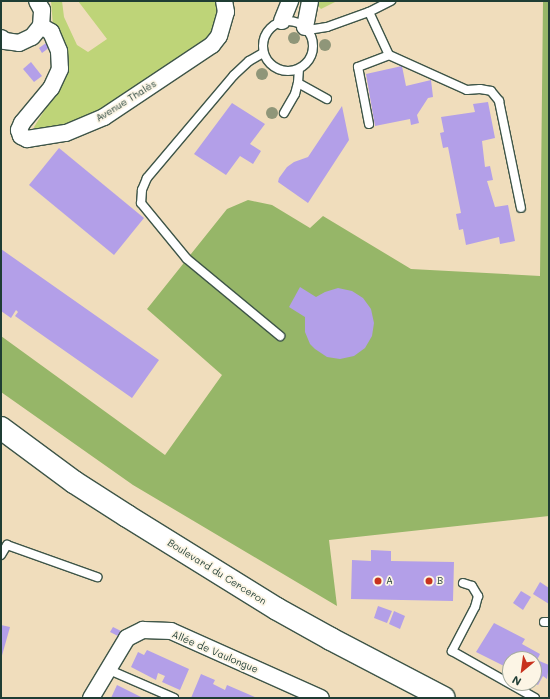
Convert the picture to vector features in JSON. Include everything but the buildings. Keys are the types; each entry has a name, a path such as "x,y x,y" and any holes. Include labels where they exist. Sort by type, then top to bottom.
{"main road":[{"name":"Boulevard du Cerceron","path":"1,428 107,503 277,608 338,643 444,698"}],"street":[{"path":"1,38 5,41 19,43 32,37 41,26 42,10 37,1"},
{"name":"Avenue Thalès","path":"41,26 51,32 59,51 60,69 51,88 22,123 19,130 21,136 27,139 66,133 104,117 212,45 220,36 226,12 224,1"},
{"path":"282,21 290,1"},
{"path":"307,29 310,1"},
{"name":"Allée de Vaulongue","path":"91,698 127,638 144,630 171,631 321,698"}],"lane":[{"path":"307,29 327,28 369,12 390,1"},
{"path":"369,12 389,55 467,90 480,89 491,91 499,101 521,208"},
{"path":"282,21 294,21 307,29 314,44 310,59 299,70 284,72 271,66 263,52 264,38 273,25 282,21"},
{"path":"263,52 248,61 234,75 147,178 142,190 141,203 187,259 280,336"},
{"path":"369,124 358,67 389,55"},
{"path":"284,113 295,94 299,70"},
{"path":"298,83 327,99"},
{"path":"1,555 7,545 97,576"},
{"path":"463,583 472,586 478,596 475,607 452,651 535,698"},
{"path":"108,669 174,698"}],"green space":[{"path":"51,1 62,1 64,17 77,45 88,52 107,39 78,1 218,1 222,18 214,39 103,111 37,133 34,127 58,89"},
{"path":"319,1 337,1 321,9 317,5"},
{"path":"543,1 549,1 549,516 329,540 337,606 133,485 1,392 1,336 165,455 222,375 147,309 227,209 248,200 272,205 310,228 323,216 411,269 540,276"}],"place":[{"name":"A","path":"378,581"},
{"name":"B","path":"429,581"}]}
